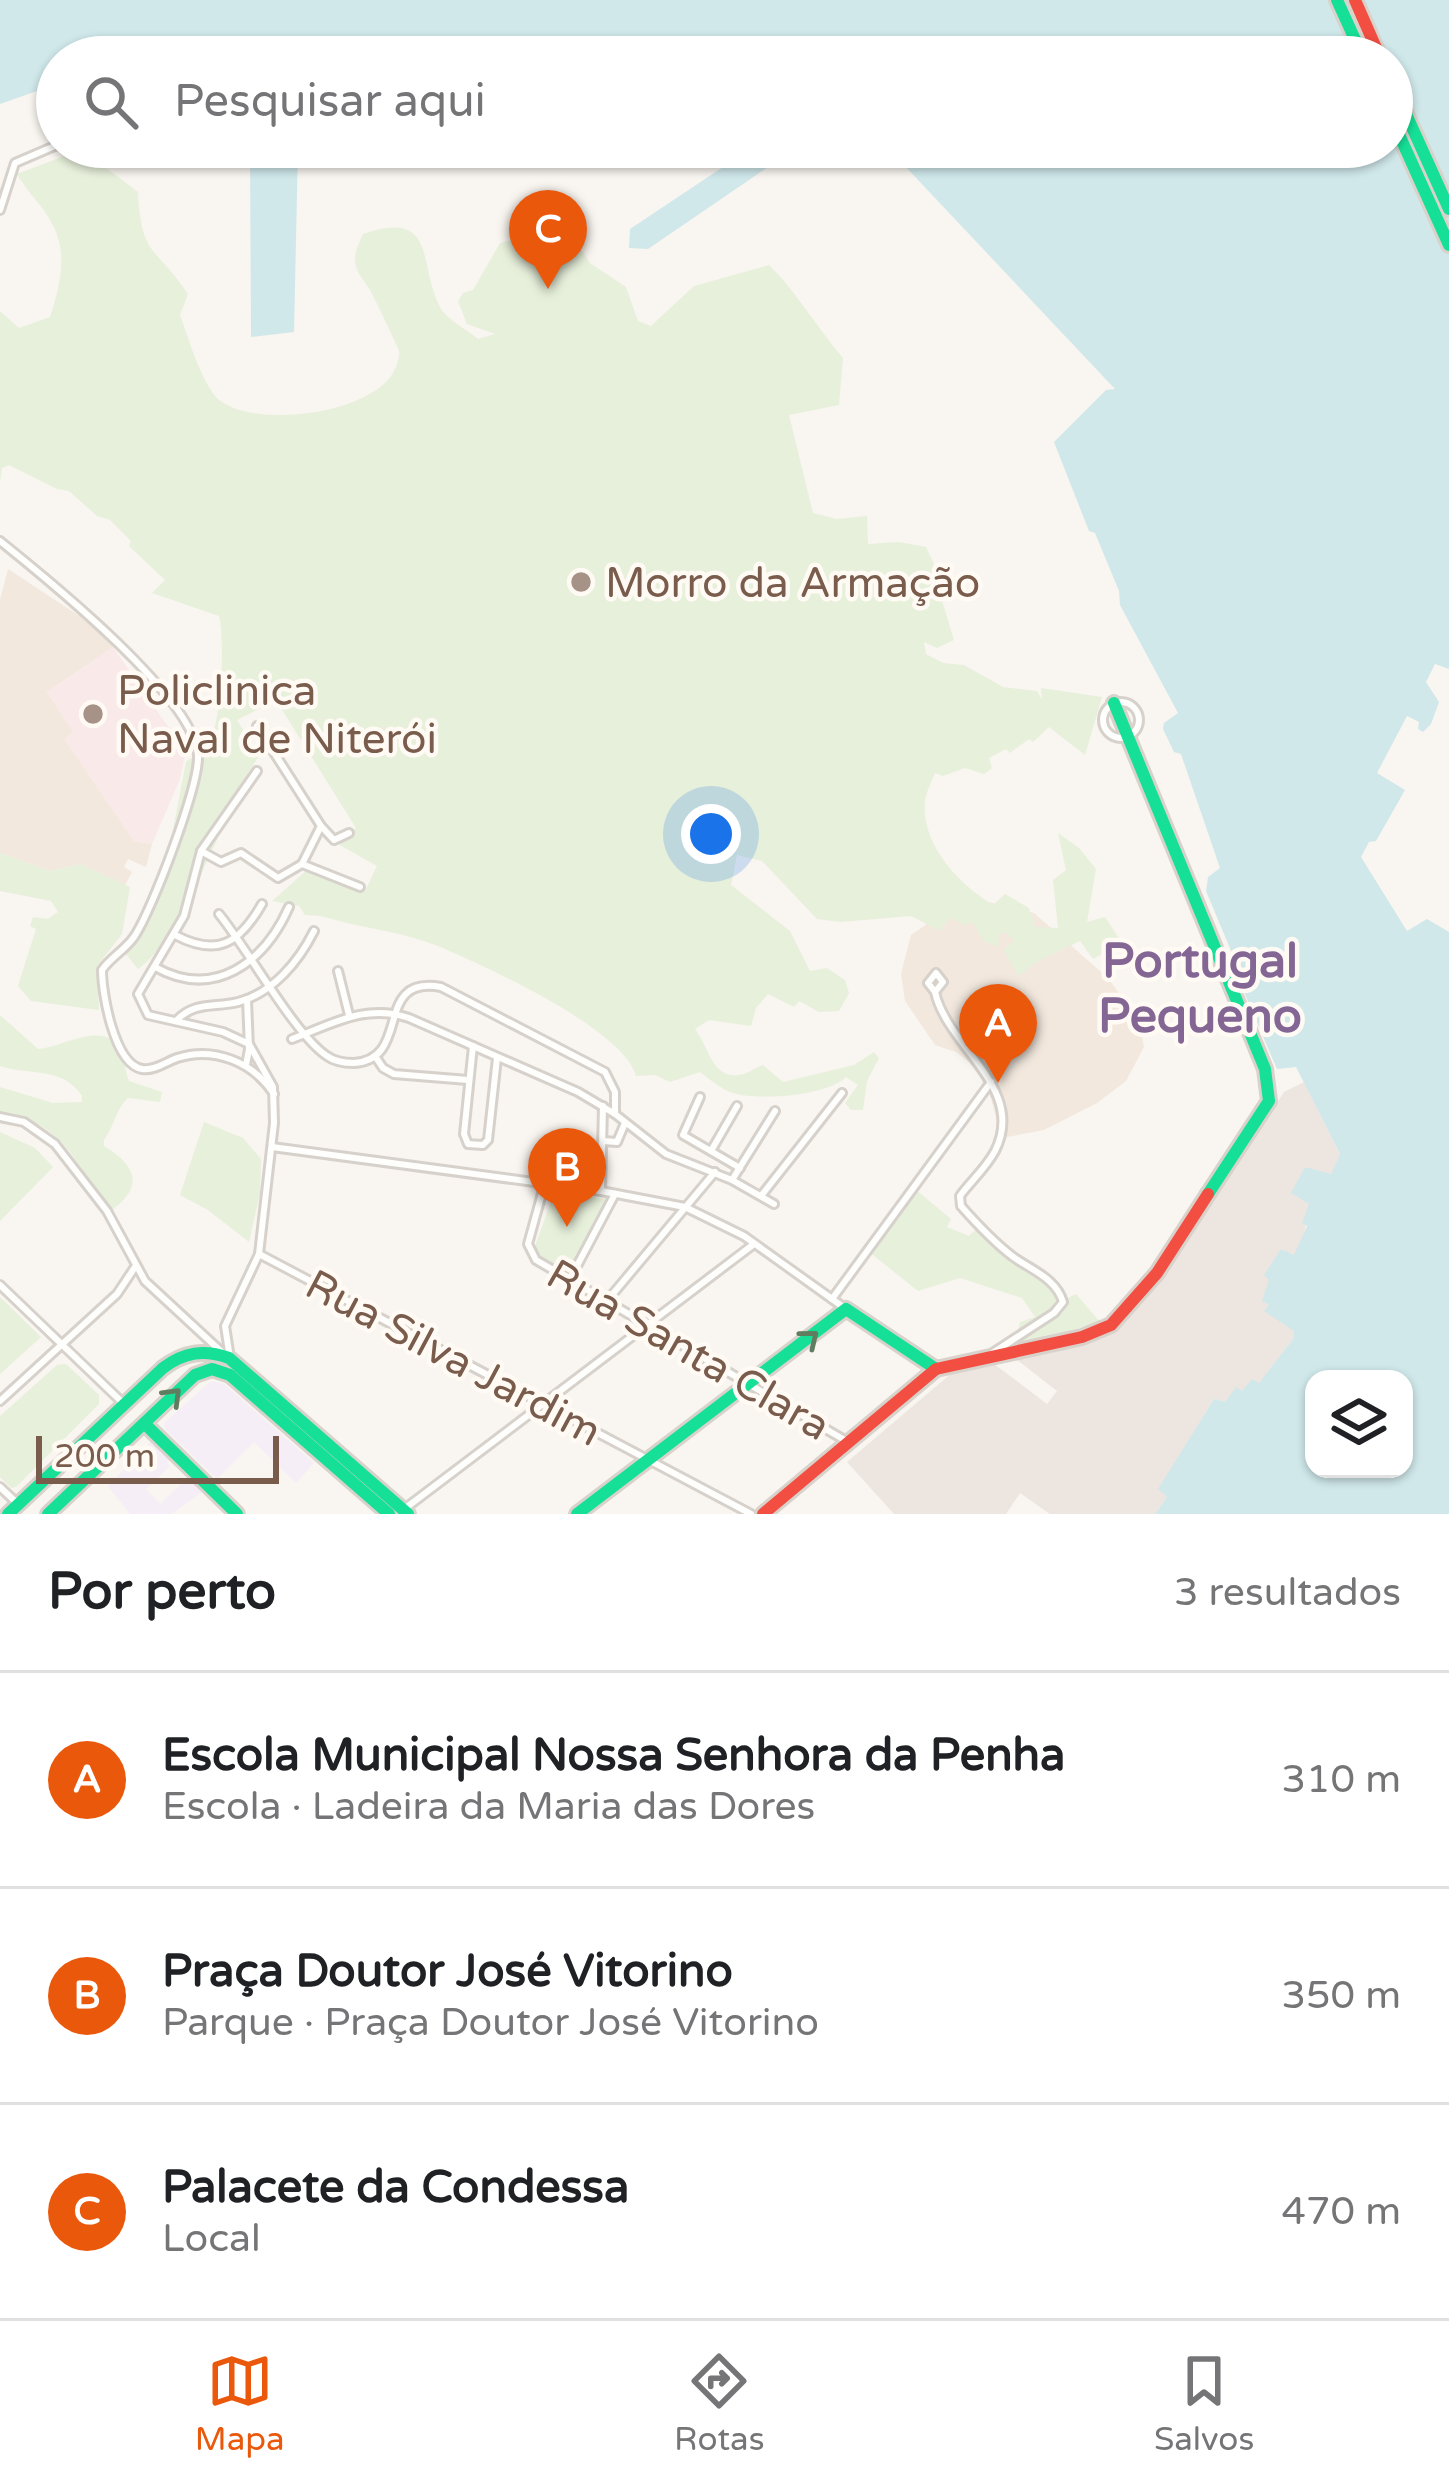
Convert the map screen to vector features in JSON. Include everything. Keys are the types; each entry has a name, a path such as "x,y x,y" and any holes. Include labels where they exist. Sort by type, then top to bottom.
{"main road":[{"path":"1337,0 1353,36"},
{"path":"1355,0 1371,36"},
{"path":"1413,128 1449,208"},
{"path":"1413,165 1449,245"},
{"path":"763,1514 936,1369 1082,1337 1120,1317 1168,1257 1265,1110 1271,1089 1265,1069 1114,703"},
{"path":"577,1514 846,1309 936,1369"},
{"path":"18,1511 163,1368 184,1353 203,1352 230,1359 399,1513"},
{"path":"48,1514 202,1370 230,1375 399,1513"},
{"path":"145,1424 237,1514"}],"street":[{"path":"0,210 15,163 36,154"},
{"path":"0,541 97,621 136,660 186,725 198,749 191,794 144,917 132,940 102,970 108,1015 123,1052 132,1065 144,1069 204,1053 246,1065 274,1094"},
{"path":"257,726 321,826 334,840 349,833"},
{"path":"230,1359 225,1326 259,1254 272,1147 271,1080 249,1044 223,1032 148,1015 139,1002 141,986 175,935 200,851 257,770"},
{"path":"200,851 221,862 241,853 278,878 287,877 302,864 321,826"},
{"path":"302,864 360,887"},
{"path":"175,935 200,948 219,946 237,936 262,904"},
{"path":"154,967 178,980 206,978 254,962 289,908"},
{"path":"219,914 306,1034 338,1062 375,1057 387,1040 401,997 427,985 458,995 605,1072 615,1092 615,1114"},
{"path":"176,1021 189,1008 247,999 271,985 295,963 314,931"},
{"path":"338,970 349,1015"},
{"path":"936,996 944,1020 983,1065 1000,1108 1002,1132 993,1155 960,1196 961,1207 1010,1254 1055,1285 1063,1302 1054,1313 991,1354"},
{"path":"246,1065 247,999"},
{"path":"292,1039 349,1015 395,1013 603,1106 665,1154 715,1172 774,1204"},
{"path":"473,1046 464,1139 483,1145 488,1140 497,1056"},
{"path":"375,1057 394,1073 468,1080"},
{"path":"832,1299 991,1082"},
{"path":"760,1196 842,1093"},
{"path":"700,1097 682,1132 740,1168"},
{"path":"602,1191 603,1106"},
{"path":"711,1150 737,1106"},
{"path":"732,1180 775,1111"},
{"path":"0,1118 24,1122 55,1144 106,1210 135,1267 152,1289 230,1359"},
{"path":"603,1141 617,1142 625,1123"},
{"path":"272,1147 602,1191 685,1207 754,1244 846,1309"},
{"path":"606,1302 715,1172"},
{"name":"Rua Santa Clara","path":"544,1186 529,1253 569,1281 848,1442"},
{"path":"569,1281 616,1194"},
{"path":"399,1513 754,1244"},
{"name":"Rua Silva Jardim","path":"259,1254 751,1514"},
{"path":"0,1401 118,1294 135,1267"},
{"path":"0,1285 124,1404"},
{"path":"0,1486 18,1511"}],"shaded area":[{"path":"8,569 99,629 113,647 47,692 74,733 65,740 134,841 152,844 146,867 128,859 124,867 132,872 125,885 81,864 49,871 0,853 0,600"},
{"path":"113,647 175,737 178,753 186,750 180,779 152,844 134,841 64,739 73,732 47,692"},
{"path":"984,901 1034,913 1109,979 1139,1022 1144,1047 1126,1081 1097,1103 1044,1130 1007,1137 999,1128 984,1073 956,1052 935,1045 905,1001 901,974 911,935 956,904"},
{"path":"1304,1082 1340,1154 1332,1174 1311,1171 1292,1193 1310,1204 1304,1234 1334,1278 1281,1249 1278,1255 1314,1306 1269,1304 1294,1331 1294,1338 1259,1384 1242,1391 1236,1388 1225,1402 1214,1399 1159,1489 1167,1497 1155,1514 1050,1514 1020,1493 1006,1514 894,1514 847,1462 953,1372 994,1364 1047,1404 1057,1391 1016,1359 1089,1343 1121,1325 1163,1276 1284,1092"},
{"path":"211,1381 224,1384 314,1463 296,1483 254,1442 217,1479 165,1429 164,1423"},
{"path":"153,1439 172,1458 167,1463 170,1466 146,1489 160,1504 190,1476 205,1490 171,1514 130,1514 108,1486"}],"green space":[{"path":"36,167 105,168 138,192 147,241 188,294 180,315 206,383 218,399 258,414 340,406 364,397 395,369 399,351 356,265 363,234 387,228 415,235 441,309 478,339 495,334 467,324 458,301 473,290 500,243 537,234 582,251 590,263 626,287 638,321 651,326 694,286 769,265 843,358 839,405 789,415 813,513 837,519 867,516 868,544 926,547 940,577 937,584 954,640 937,648 924,642 926,654 943,663 964,665 1003,687 1037,691 1042,700 1041,688 1102,697 1085,755 1049,727 1033,742 1029,739 1010,753 1006,749 989,758 992,768 984,774 965,768 943,776 935,773 925,817 936,848 967,886 993,905 1005,894 1029,908 1035,927 1058,928 1053,880 1066,870 1058,833 1096,869 1087,922 1105,917 1122,943 1093,959 1080,941 1019,976 1003,950 1014,941 1006,932 999,935 998,947 984,941 972,922 965,925 950,918 940,931 911,916 841,922 817,919 762,861 737,855 731,885 790,931 810,971 827,968 845,980 849,993 839,1011 819,1012 799,1001 794,1007 768,994 756,1008 751,1026 709,1020 695,1029 725,1073 744,1074 763,1065 783,1082 854,1065 874,1052 879,1058 867,1081 863,1110 851,1110 845,1103 858,1085 846,1077 809,1093 759,1097 729,1091 700,1072 670,1082 655,1075 636,1076 626,1058 580,1019 486,968 424,941 305,915 299,906 272,901 307,870 365,891 377,866 338,844 356,828 276,700 237,720 259,756 183,909 153,956 138,969 126,954 168,856 186,762 207,746 217,717 221,627 219,616 152,593 165,580 110,520 97,516 69,491 9,465 2,468 0,483 0,311 19,328 50,317 61,269 57,233 17,174"},
{"path":"0,853 49,871 81,864 130,887 122,934 97,966 99,1010 31,1001 18,986 36,929 30,926 33,917 48,919 58,912 51,901 0,891"},
{"path":"0,1015 38,1049 94,1035 105,1037 121,1052 129,1081 162,1092 160,1102 128,1098 104,1140 104,1146 123,1160 132,1175 129,1192 112,1210 100,1201 72,1154 53,1134 30,1121 0,1115 0,1087 53,1103 82,1102 82,1096 56,1076 0,1066"},
{"path":"204,1122 243,1138 261,1159 260,1193 249,1242 180,1195"},
{"path":"0,1132 35,1148 53,1167 0,1221"},
{"path":"915,1189 951,1219 947,1227 969,1236 975,1230 1052,1286 1059,1296 1048,1314 1061,1310 1064,1300 1076,1294 1100,1322 1027,1343 1015,1342 1020,1322 1035,1317 1022,1298 960,1278 918,1291 868,1251"},
{"path":"554,1193 607,1199 569,1273 532,1255"},
{"path":"0,1297 41,1337 0,1374"},
{"path":"66,1364 99,1395 99,1404 11,1488 0,1477 0,1416 57,1365"}],"water":[{"path":"0,0 1449,0 1449,669 1435,664 1426,682 1439,702 1431,724 1423,732 1419,722 1407,716 1377,773 1405,790 1376,841 1369,842 1361,857 1407,931 1427,919 1449,932 1449,1514 1155,1514 1167,1497 1158,1489 1214,1399 1225,1402 1236,1387 1242,1391 1252,1379 1259,1383 1294,1338 1294,1331 1264,1311 1269,1305 1262,1301 1269,1280 1264,1275 1281,1249 1294,1255 1307,1226 1302,1223 1309,1204 1291,1193 1305,1167 1331,1174 1340,1154 1296,1067 1277,1069 1243,990 1242,977 1206,891 1208,877 1220,868 1181,754 1174,752 1163,729 1178,713 1120,605 1119,591 1054,442 1106,390 1115,389 907,168 1413,168 1413,36 36,36 36,91 0,104"},
{"path":"250,168 298,168 294,332 251,337"},
{"path":"722,168 766,168 648,249 629,248 630,229"}],"traffic: fast":[{"path":"1337,0 1353,36"},
{"path":"1413,129 1449,209"},
{"path":"1413,165 1449,245"},
{"path":"1114,703 1265,1069 1269,1101 1208,1194"},
{"path":"577,1514 846,1309 936,1369"},
{"path":"8,1514 163,1368 179,1358 203,1353 229,1358 408,1514"},
{"path":"48,1514 195,1375 212,1369 230,1375 389,1514"},
{"path":"145,1424 237,1514"}],"traffic: jam":[{"path":"1355,0 1371,36"},
{"path":"763,1514 936,1369 1082,1337 1111,1325 1157,1273 1208,1194"}],"place":[{"name":"Palacete da Condessa","path":"548,289"},
{"name":"Morro da Armação","path":"581,582"},
{"name":"Policlinica Naval de Niterói","path":"93,714"},
{"name":"Escola Municipal Nossa Senhora da Penha","path":"998,1083"},
{"name":"Praça Doutor José Vitorino","path":"567,1227"}],"district":[{"name":"Portugal Pequeno","path":"1200,988"}]}
